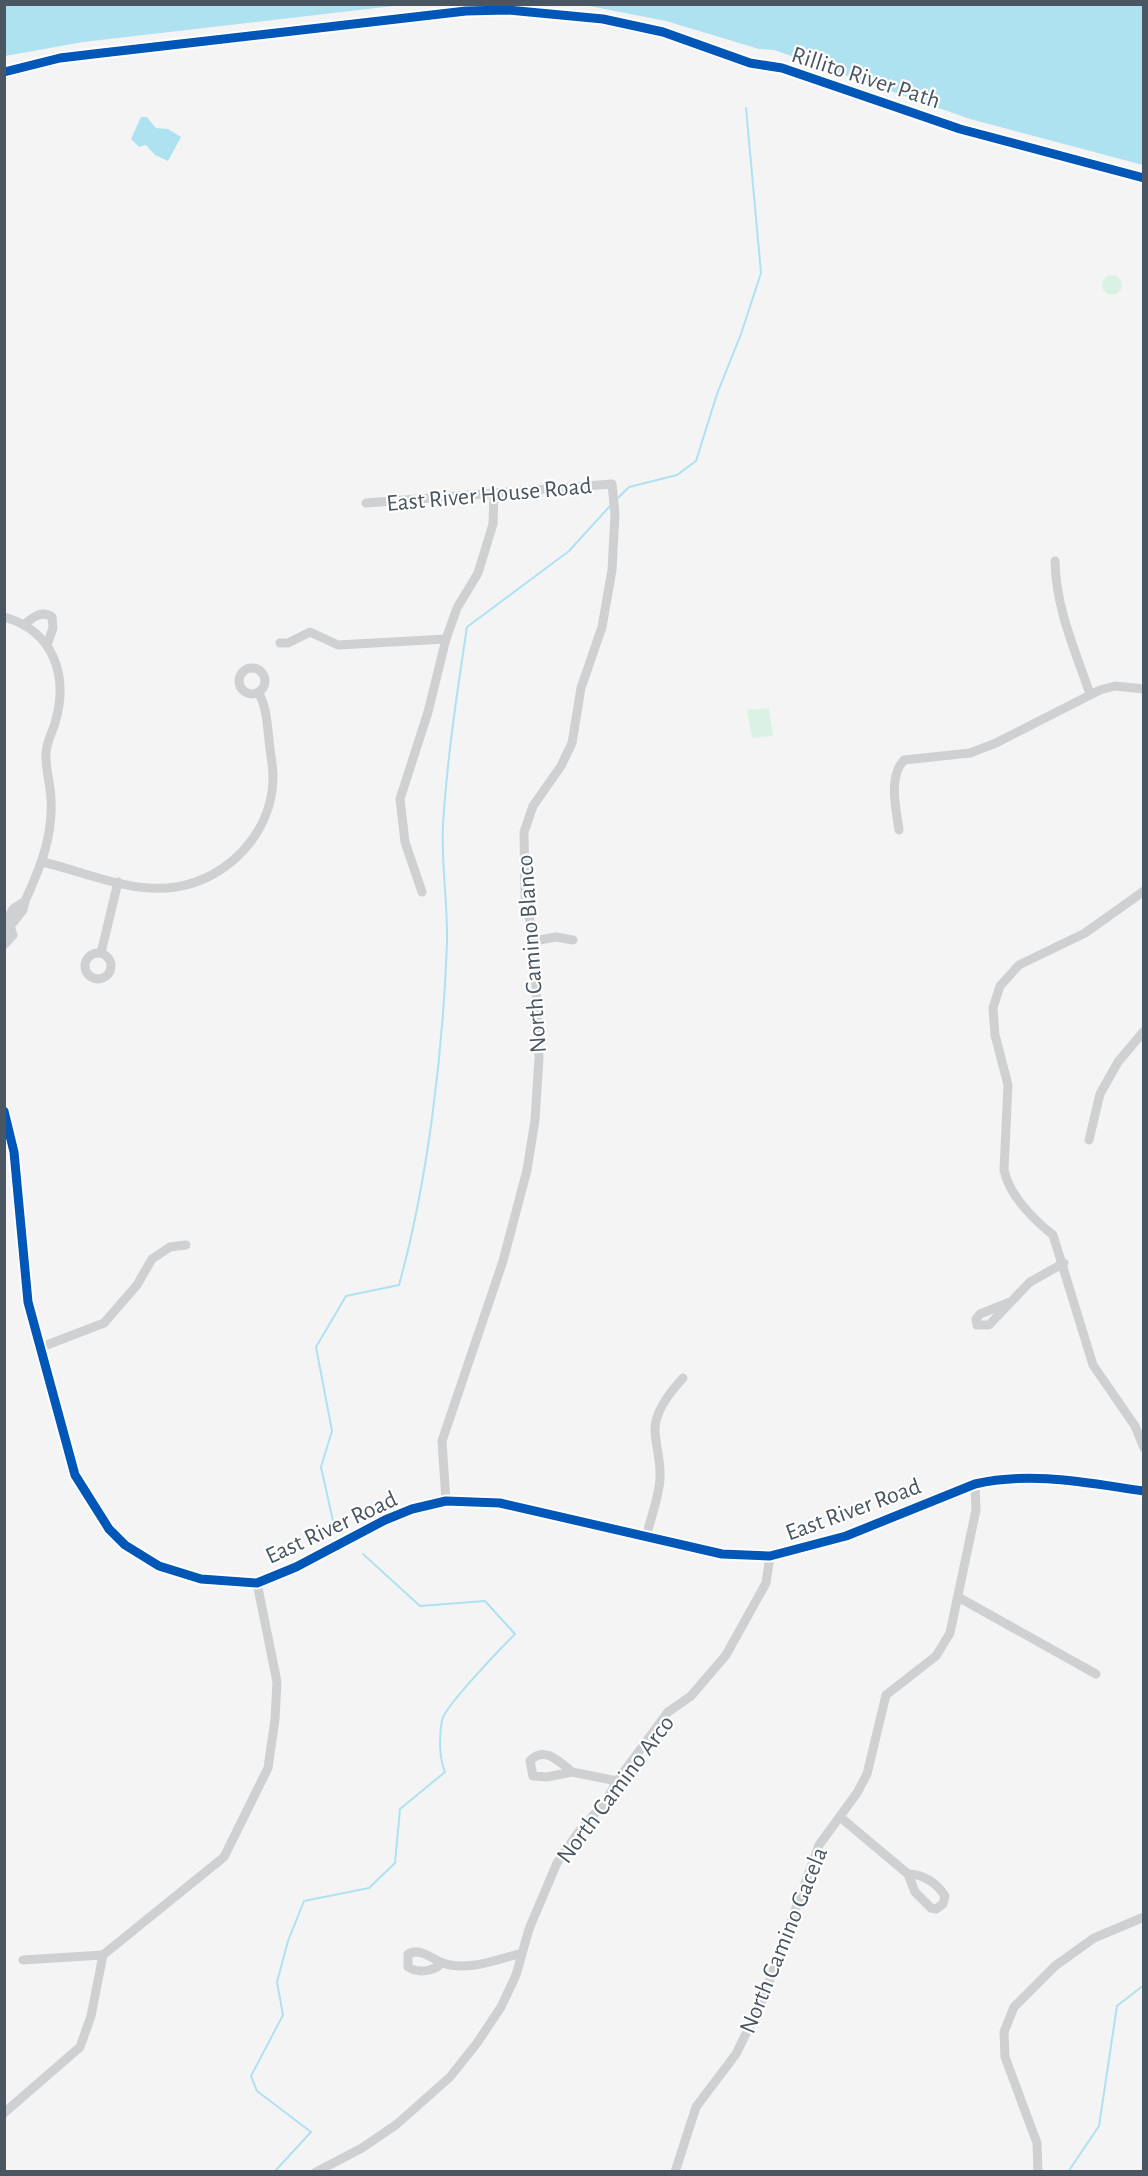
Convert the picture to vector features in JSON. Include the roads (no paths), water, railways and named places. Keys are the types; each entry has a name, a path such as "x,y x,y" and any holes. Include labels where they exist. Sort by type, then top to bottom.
{"street":[{"name":"East River House Road","path":"366,503 612,484"},
{"name":"North Camino Blanco","path":"447,1501 442,1441 503,1259 527,1170 535,1120 539,1058 534,941 525,896 524,832 533,806 561,766 572,743 581,688 603,627 612,570 615,514 612,484"},
{"path":"422,892 405,842 400,799 428,712 446,639 458,608 478,573 493,524 494,492"},
{"path":"1055,561 1055,578 1066,633 1090,694"},
{"path":"25,624 36,615 48,614 52,617 53,628 47,645"},
{"path":"4,617 25,624 47,645 58,669 60,700 45,754 52,810 43,862 25,901 13,909 4,934"},
{"path":"280,643 288,643 310,632 338,645 446,639"},
{"path":"899,830 895,780 897,767 904,760 970,753 996,743 1090,694 1114,686 1143,689"},
{"path":"43,862 118,882 157,888 193,883 228,865 243,852 261,825 271,793 273,776 265,704 258,692"},
{"path":"101,953 118,882"},
{"path":"1143,891 1085,933 1019,965 1000,986 993,1008 995,1035 1008,1085 1004,1170 1006,1181 1041,1226 1053,1235 1064,1263 1093,1365 1135,1426 1143,1448"},
{"path":"4,945 13,935 8,922"},
{"path":"534,941 556,937 573,940"},
{"path":"1089,1140 1100,1094 1118,1062 1143,1031"},
{"name":"East River Road","path":"4,1111 14,1152 28,1302 75,1475 109,1529 136,1553 167,1569 201,1579 257,1583 296,1568 385,1520 412,1509 447,1501 501,1503 722,1554 770,1556 846,1536 975,1484 1018,1477 1063,1479 1143,1491"},
{"path":"39,1348 104,1323 137,1285 152,1258 170,1247 186,1245"},
{"path":"1010,1302 1030,1282 1064,1263"},
{"path":"646,1538 660,1481 660,1454 655,1430 659,1413 673,1388 683,1378"},
{"name":"North Camino Gacela","path":"675,2172 696,2106 740,2045 762,2001 819,1845 867,1774 886,1695 936,1656 950,1633 976,1510 975,1484"},
{"name":"North Camino Arco","path":"316,2172 362,2148 394,2126 450,2078 501,2007 529,1929 557,1863 577,1834 606,1801 617,1780 668,1712 692,1696 726,1655 766,1583 770,1556"},
{"path":"23,1959 103,1955 224,1857 268,1768 276,1719 277,1682 257,1583"},
{"path":"957,1598 1096,1674"},
{"path":"572,1772 617,1780"},
{"path":"840,1817 908,1874"},
{"path":"1038,2172 1037,2143 1005,2056 1004,2032 1014,2007 1055,1966 1094,1938 1143,1917"},
{"path":"442,1963 483,1964 522,1953"},
{"path":"4,2113 80,2048 91,2016 103,1955"}],"water":[{"path":"4,5 402,5 83,42 5,56"},
{"path":"584,5 1143,5 1143,165 970,119 774,50 759,49 666,21"},
{"path":"141,117 147,117 156,128 168,129 181,137 168,161 155,155 146,145 139,147 131,139"}],"waterway":[{"path":"616,500 629,487 677,475 696,461 717,394 741,334 761,273 746,108"},
{"path":"342,1531 333,1521 321,1467 332,1431 316,1347 346,1296 399,1285 418,1203 432,1116 442,1028 447,943 443,825 456,701 467,627 569,551 610,506"},
{"path":"276,2170 311,2132 257,2091 251,2076 283,2015 277,1982 288,1941 304,1901 369,1888 395,1863 400,1809 445,1772 440,1740 445,1713 515,1634 485,1601 420,1606 363,1554"},
{"path":"1068,2172 1099,2126 1117,2006 1144,1985"}]}
